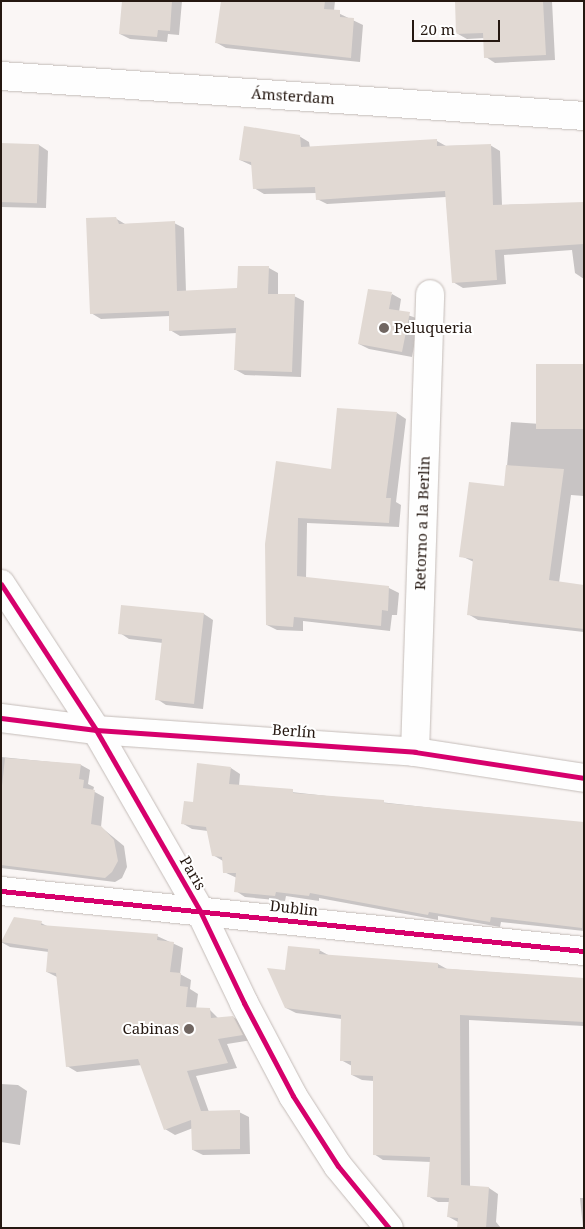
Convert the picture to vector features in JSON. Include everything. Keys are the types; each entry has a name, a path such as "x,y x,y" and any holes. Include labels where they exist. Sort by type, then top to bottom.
{"street":[{"name":"Ámsterdam","path":"1,76 584,116"},
{"name":"Retorno a la Berlin","path":"415,752 430,294"},
{"name":"Paris","path":"1,584 96,730 200,911 244,1003 294,1096 338,1166 389,1228"},
{"name":"Berlín","path":"1,718 96,730 415,752 584,778"},
{"name":"Dublin","path":"1,891 584,951"}],"building":[{"path":"122,1 172,1 170,31 158,30 157,37 119,34"},
{"path":"221,1 325,1 324,9 340,10 340,17 354,18 351,58 215,43"},
{"path":"455,1 543,1 546,55 484,58 483,33 456,34"},
{"path":"244,126 300,135 301,147 437,139 437,146 491,144 493,205 584,202 584,244 495,250 497,280 452,283 445,191 316,200 315,187 253,189 251,162 239,160"},
{"path":"1,143 39,144 37,203 1,202"},
{"path":"116,217 119,224 175,221 177,291 237,288 238,266 269,266 268,294 295,294 292,372 234,370 236,328 169,331 169,311 90,314 86,218"},
{"name":"Peluqueria","path":"368,289 392,292 389,309 410,312 402,352 358,344"},
{"path":"536,364 584,364 584,429 536,429"},
{"path":"337,408 397,412 386,498 391,498 389,523 298,518 297,576 389,586 388,611 382,610 381,626 294,617 293,627 266,625 265,544 276,461 331,469"},
{"path":"506,465 564,469 549,580 584,585 584,629 467,615 473,559 459,557 469,482 504,486"},
{"path":"121,605 204,613 194,704 155,700 162,639 118,634"},
{"path":"5,758 81,764 79,779 84,780 83,788 95,790 91,824 101,826 114,840 118,861 112,872 105,878 1,865 1,795"},
{"path":"197,763 231,767 229,784 293,789 293,793 384,800 384,803 584,822 582,928 491,917 490,922 429,912 428,915 310,893 309,896 276,892 275,896 234,892 236,873 223,873 222,857 212,856 206,827 181,824 184,801 193,802"},
{"path":"14,917 42,921 41,925 158,934 157,940 174,942 170,972 181,973 180,986 188,987 186,1007 210,1008 211,1018 233,1016 243,1035 218,1039 228,1063 187,1071 201,1111 240,1110 240,1149 192,1150 191,1120 164,1130 138,1059 66,1067 56,973 46,972 48,949 1,942"},
{"path":"288,946 320,949 319,954 438,963 438,968 584,978 584,1022 460,1015 461,1185 489,1187 486,1228 457,1228 458,1218 447,1217 449,1198 427,1197 430,1157 373,1155 373,1076 351,1075 351,1061 340,1061 341,1015 285,1008 267,968 285,970"}],"cycle path":[{"path":"1,584 96,730 200,911 244,1003 293,1096 338,1166 389,1228"},
{"path":"1,718 96,730 415,752 584,778"},
{"path":"1,891 584,951"}],"place":[{"name":"Peluqueria","path":"384,328"},
{"name":"Cabinas","path":"189,1029"}]}
